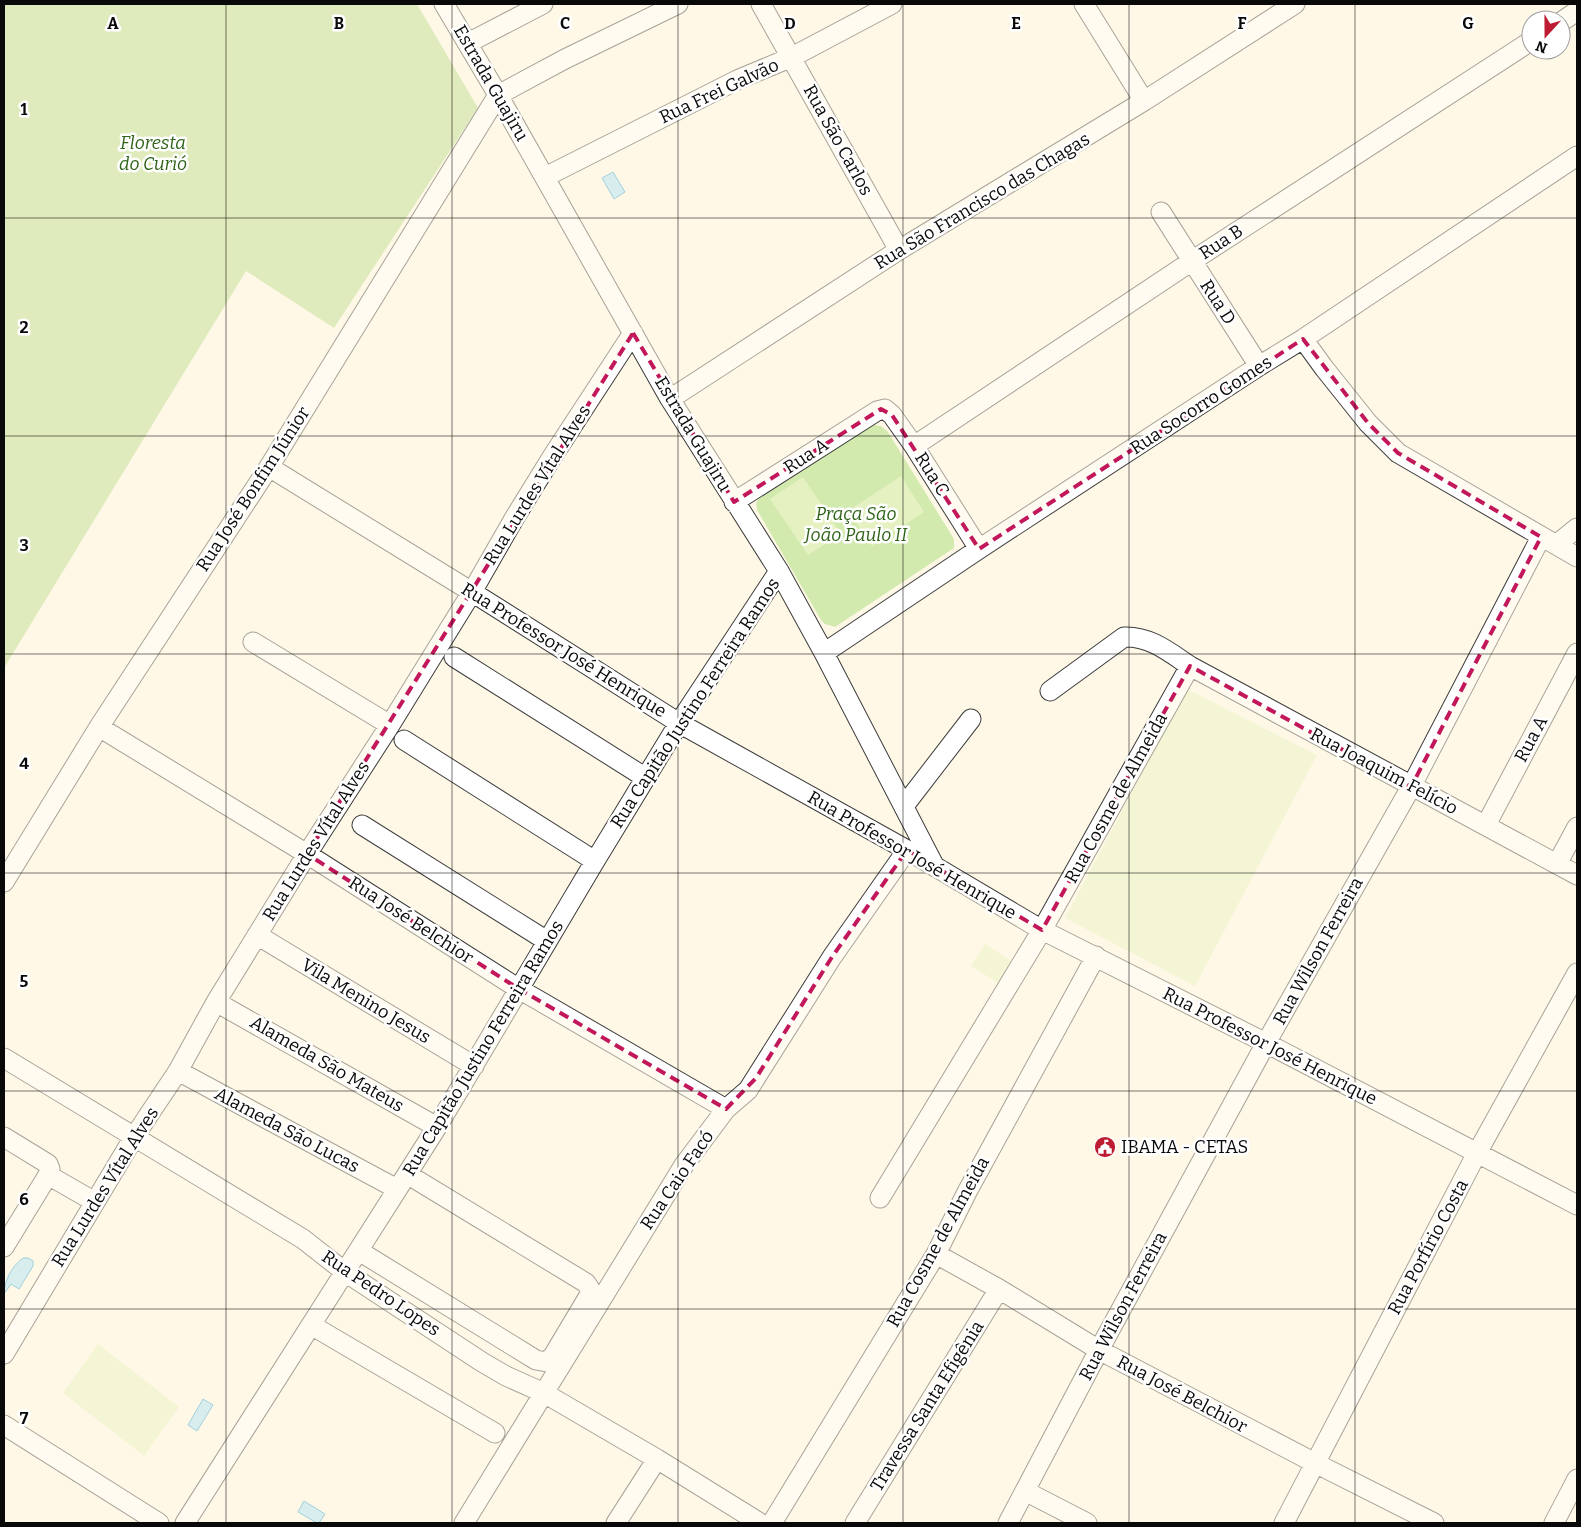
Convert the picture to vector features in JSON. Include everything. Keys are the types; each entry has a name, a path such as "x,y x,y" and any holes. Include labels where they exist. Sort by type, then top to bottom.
{"street":[{"name":"Estrada Guajiru","path":"444,4 498,94 670,399 779,571 824,653 935,867"},
{"path":"468,43 543,4"},
{"path":"498,94 565,58 678,4"},
{"name":"Rua São Carlos","path":"761,4 899,250"},
{"name":"Rua Frei Galvão","path":"545,177 737,80 792,57 892,4"},
{"path":"1084,4 1144,101"},
{"name":"Rua São Francisco das Chagas","path":"670,399 899,250 1144,101 1295,4"},
{"name":"Rua B","path":"914,446 1192,261 1521,47"},
{"name":"Rua José Bonfim Júnior","path":"4,882 99,727 269,467 498,94"},
{"name":"Rua Socorro Gomes","path":"824,653 1259,366 1304,339 1577,156"},
{"name":"Rua D","path":"1160,212 1259,366"},
{"name":"Rua Lurdes Vítal Alves","path":"4,1354 134,1137 178,1071 216,1002 257,935 472,592 552,456 633,332"},
{"path":"1304,339 1324,368 1368,423 1398,453 1577,557"},
{"name":"Rua C","path":"877,411 885,409 889,411 914,446 980,549"},
{"name":"Rua A","path":"734,502 877,411"},
{"name":"Rua Professor José Henrique","path":"269,467 679,722 907,850 1042,930 1266,1043 1577,1205"},
{"path":"1549,541 1577,528"},
{"name":"Rua Wilson Ferreira","path":"1008,1523 1099,1350 1266,1043 1549,541"},
{"name":"Rua Capitão Justino Ferreira Ramos","path":"184,1523 437,1127 679,722 779,571"},
{"name":"Rua Joaquim Felício","path":"1050,691 1124,637 1138,637 1160,646 1190,666 1577,876"},
{"path":"253,642 390,725"},
{"name":"Rua A","path":"1486,825 1577,653"},
{"path":"454,657 646,778"},
{"name":"Rua Cosme de Almeida","path":"880,1198 1042,930 1190,666"},
{"path":"904,806 971,719"},
{"name":"Rua José Belchior","path":"99,727 307,854 518,989 726,1109"},
{"path":"404,740 595,861"},
{"path":"362,825 547,941"},
{"path":"1557,864 1577,826"},
{"name":"Rua Caio Facó","path":"464,1523 684,1165 726,1109 748,1090 832,957 907,850"},
{"name":"Vila Menino Jesus","path":"257,935 474,1066"},
{"name":"Rua Cosme de Almeida","path":"772,1523 936,1254 967,1192 1096,956"},
{"name":"Rua Porfírio Costa","path":"1284,1523 1477,1153 1577,973"},
{"name":"Alameda São Mateus","path":"216,1002 437,1127"},
{"name":"Rua Pedro Lopes","path":"4,1058 303,1239 345,1272 482,1362 506,1376 544,1393 760,1523"},
{"name":"Alameda São Lucas","path":"178,1071 402,1181 586,1283 590,1289 590,1294 553,1356 547,1362 536,1360 359,1251"},
{"path":"4,1137 48,1164 50,1169 4,1246"},
{"path":"48,1174 95,1202"},
{"name":"Rua José Belchior","path":"936,1254 999,1289 1099,1350 1434,1523"},
{"name":"Travessa Santa Efigênia","path":"855,1523 999,1289"},
{"path":"311,1325 495,1433"},
{"path":"4,1425 159,1523"},
{"path":"616,1523 656,1459"},
{"path":"1554,1523 1577,1479"},
{"path":"1025,1491 1087,1523"}],"highlighted area":[{"path":"633,333 734,502 881,409 892,415 979,549 1303,339 1368,423 1398,453 1541,537 1411,787 1190,666 1042,930 907,850 832,957 756,1078 726,1109 519,989 307,854"}],"green space":[{"name":"Floresta do Curió","path":"4,4 417,4 478,108 334,328 246,271 4,668"},
{"name":"Praça São João Paulo II","path":"873,425 881,426 888,432 954,539 954,548 835,627 825,624 821,620 757,510 756,503 760,497"},
{"path":"901,476 924,512 872,546 848,511"},
{"path":"803,477 841,534 808,555 770,499"},
{"path":"1187,689 1317,755 1195,986 1065,918"},
{"path":"985,944 1015,963 1001,985 971,966"},
{"path":"98,1344 179,1407 144,1456 63,1393"}],"water":[{"path":"613,172 625,192 614,199 602,178"},
{"path":"23,1258 33,1261 33,1266 19,1289 11,1284 4,1294 9,1274"},
{"path":"203,1399 213,1405 197,1431 188,1425"},
{"path":"304,1501 325,1514 319,1523 298,1512"}],"place":[{"name":"IBAMA - CETAS","path":"1105,1147"}]}
